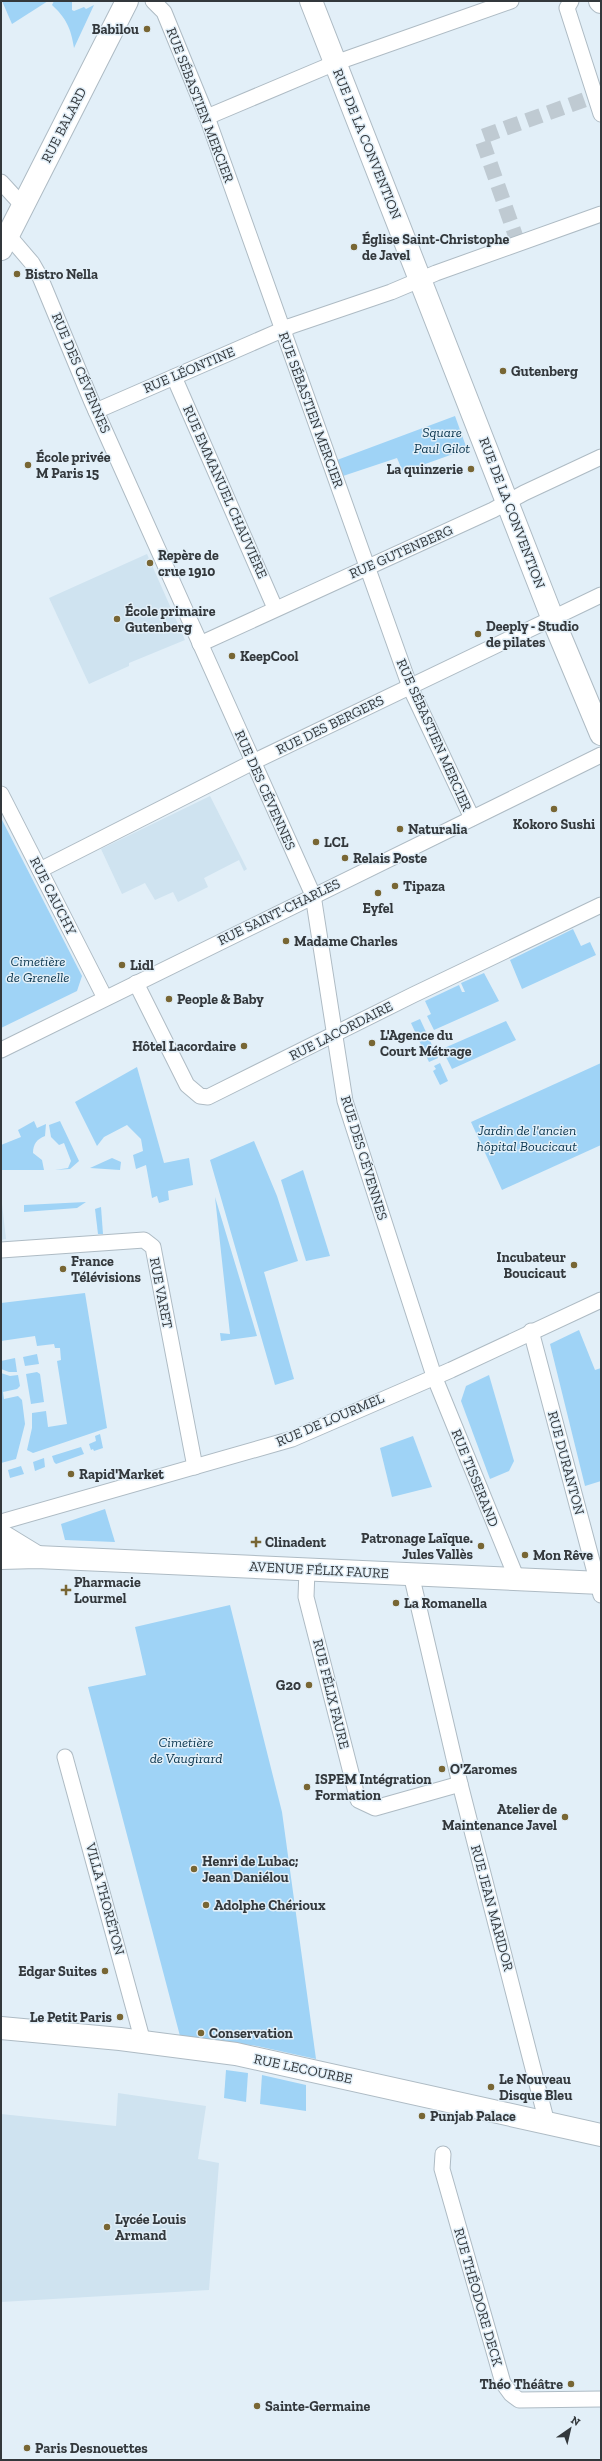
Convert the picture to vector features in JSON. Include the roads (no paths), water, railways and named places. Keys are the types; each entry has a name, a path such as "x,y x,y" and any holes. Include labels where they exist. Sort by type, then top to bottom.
{"main road":[{"name":"RUE BALARD","path":"4,242 127,1"},
{"name":"RUE DE LA CONVENTION","path":"311,1 508,501 552,617 601,734"},
{"name":"AVENUE FÉLIX FAURE","path":"1,1535 37,1557"},
{"name":"AVENUE FÉLIX FAURE","path":"1,1558 37,1557 517,1579 600,1587"},
{"name":"RUE LECOURBE","path":"1,2028 143,2042 236,2054 601,2135"}],"street":[{"name":"RUE SÉBASTIEN MERCIER","path":"153,1 164,12 207,117 410,687 472,818"},
{"path":"207,117 335,63 511,1"},
{"path":"571,1 567,8 601,114"},
{"path":"1,182 23,206"},
{"name":"RUE LÉONTINE","path":"96,411 282,330 405,287 420,279 601,214"},
{"name":"RUE DES CÉVENNES","path":"4,242 32,263 40,277 96,411 313,895 345,1101 434,1376"},
{"name":"RUE EMMANUEL CHAUVIÈRE","path":"174,377 275,608"},
{"name":"RUE GUTENBERG","path":"200,644 275,608 368,568 601,457"},
{"name":"RUE DES BERGERS","path":"40,870 253,762 552,617 601,595"},
{"name":"RUE SAINT-CHARLES","path":"1,1050 313,895 601,755"},
{"name":"RUE CAUCHY","path":"1,794 105,998"},
{"name":"RUE LACORDAIRE","path":"136,983 187,1085 200,1096 208,1097 601,905"},
{"name":"RUE VARET","path":"1,1250 144,1240 149,1242 152,1247 195,1467"},
{"name":"RUE DE LOURMEL","path":"1,1522 292,1439 601,1300"},
{"name":"RUE DURANTON","path":"532,1332 600,1587"},
{"name":"RUE TISSERAND","path":"434,1376 517,1579"},
{"name":"RUE FÉLIX FAURE","path":"307,1570 306,1597 358,1800 374,1808 460,1784"},
{"name":"RUE JEAN MARIDOR","path":"411,1574 460,1784 547,2123"},
{"name":"VILLA THORÉTON","path":"65,1757 143,2042"},
{"name":"RUE THÉODORE DECK","path":"443,2154 442,2169 502,2383 511,2394 519,2400 601,2400"}],"tunnel":[{"path":"518,243 481,137 595,96"}],"place":[{"name":"Babilou","path":"147,29"},
{"name":"Église Saint-Christophe de Javel","path":"354,247"},
{"name":"Bistro Nella","path":"17,274"},
{"name":"Gutenberg","path":"503,371"},
{"name":"École privée M Paris 15","path":"28,465"},
{"name":"La quinzerie","path":"471,469"},
{"name":"Repère de crue 1910","path":"150,563"},
{"name":"École primaire Gutenberg","path":"117,619"},
{"name":"Deeply - Studio de pilates","path":"478,634"},
{"name":"KeepCool","path":"232,656"},
{"name":"Kokoro Sushi","path":"554,809"},
{"name":"Naturalia","path":"400,829"},
{"name":"LCL","path":"316,842"},
{"name":"Relais Poste","path":"345,858"},
{"name":"Tipaza","path":"395,886"},
{"name":"Eyfel","path":"378,893"},
{"name":"Madame Charles","path":"286,941"},
{"name":"Lidl","path":"122,965"},
{"name":"People & Baby","path":"169,999"},
{"name":"L'Agence du Court Métrage","path":"372,1043"},
{"name":"Hôtel Lacordaire","path":"244,1046"},
{"name":"Incubateur Boucicaut","path":"574,1265"},
{"name":"France Télévisions","path":"63,1269"},
{"name":"Rapid'Market","path":"71,1474"},
{"name":"Clinadent","path":"256,1542"},
{"name":"Patronage Laïque. Jules Vallès","path":"481,1546"},
{"name":"Mon Rêve","path":"525,1555"},
{"name":"Pharmacie Lourmel","path":"66,1590"},
{"name":"La Romanella","path":"396,1603"},
{"name":"G20","path":"309,1685"},
{"name":"O'Zaromes","path":"442,1769"},
{"name":"ISPEM Intégration Formation","path":"307,1787"},
{"name":"Atelier de Maintenance Javel","path":"565,1817"},
{"name":"Henri de Lubac; Jean Daniélou","path":"194,1869"},
{"name":"Adolphe Chérioux","path":"206,1905"},
{"name":"Edgar Suites","path":"105,1971"},
{"name":"Le Petit Paris","path":"120,2017"},
{"name":"Conservation","path":"201,2033"},
{"name":"Le Nouveau Disque Bleu","path":"491,2087"},
{"name":"Punjab Palace","path":"422,2116"},
{"name":"Lycée Louis Armand","path":"107,2227"},
{"name":"Théo Théâtre","path":"571,2384"},
{"name":"Sainte-Germaine","path":"257,2406"},
{"name":"Paris Desnouettes","path":"27,2448"}],"park label":[{"name":"Square Paul Gilot","path":"442,440"},
{"name":"Cimetière de Grenelle","path":"38,970"},
{"name":"Jardin de l'ancien hôpital Boucicaut","path":"527,1138"},
{"name":"Cimetière de Vaugirard","path":"186,1750"}]}
